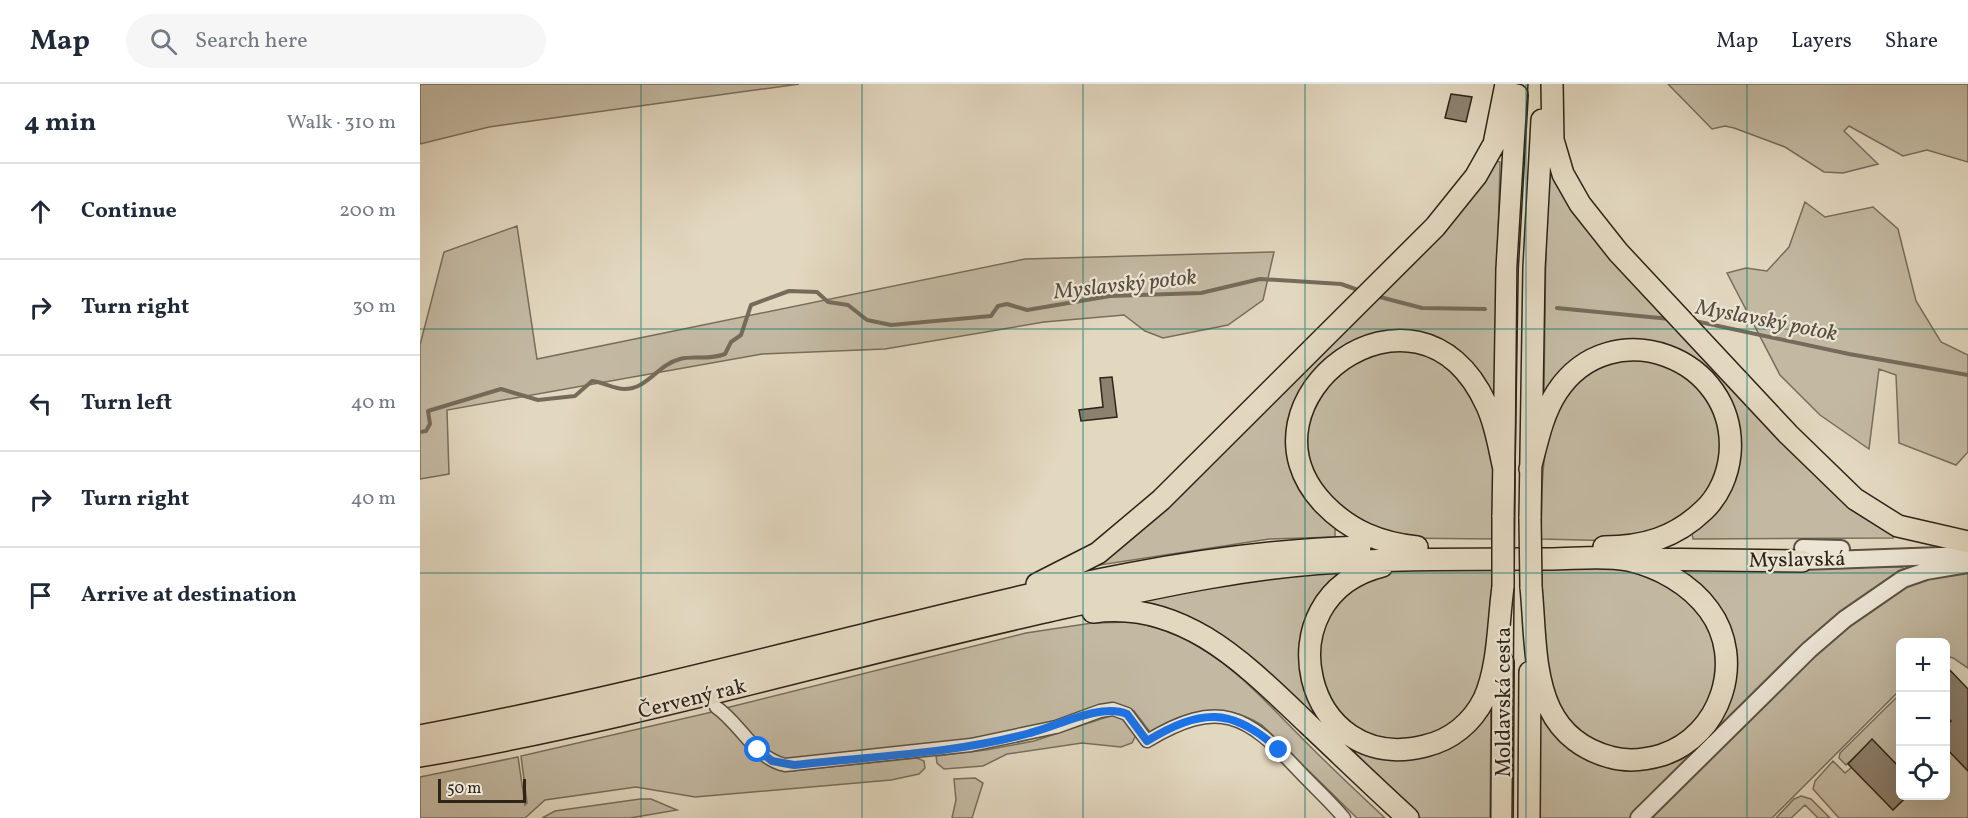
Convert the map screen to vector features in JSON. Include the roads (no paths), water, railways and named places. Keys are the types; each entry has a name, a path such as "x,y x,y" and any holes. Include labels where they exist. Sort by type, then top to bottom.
{"highway":[{"path":"958,622 1081,563 1106,547 1161,500 1441,221 1476,176 1494,144 1506,84"},
{"path":"1417,553 1351,578 1325,604 1313,629 1308,663 1317,695 1327,713 1340,727 1366,744 1390,750 1427,746 1449,737 1472,717 1483,701 1490,683 1503,587 1507,269 1518,84"},
{"path":"1544,84 1534,268 1530,469 1531,587 1541,683 1557,722 1579,743 1605,756 1631,760 1663,754 1696,736 1716,711 1725,682 1727,664 1724,644 1713,615 1692,591 1627,553"},
{"path":"1552,84 1553,140 1572,191 1605,237 1825,472 1862,504 1898,526 1968,542"},
{"path":"1417,553 1382,542 1354,528 1328,508 1306,478 1299,446 1301,418 1311,393 1327,370 1360,348 1382,343 1418,343 1444,353 1466,372 1486,404 1504,470"},
{"path":"958,622 1235,573 1417,553 1627,553 1684,526 1707,508 1724,480 1730,451 1728,424 1717,396 1691,368 1661,353 1632,350 1611,353 1582,366 1565,382 1550,405 1530,469"},
{"name":"Myslavská","path":"1627,553 1802,554"},
{"name":"Moldavská cesta","path":"1502,818 1503,587"},
{"name":"Moldavská cesta","path":"1529,818 1531,587"},
{"path":"958,622 1026,624 1116,610 1150,614 1178,622 1214,641 1245,666 1408,818"},
{"name":"Červený rak","path":"420,756 557,729 687,699 958,622"},
{"name":"Červený rak","path":"420,736 958,622"},
{"path":"687,699 716,707"}],"street":[{"name":"Myslavská","path":"1802,554 1968,554"},
{"path":"1639,818 1809,650 1845,619 1903,579 1968,564"},
{"path":"716,707 732,718 762,755 785,765 1007,739 1107,709 1127,714 1147,741 1167,729 1198,717 1215,715 1236,720 1269,740 1344,818"}],"waterway":[{"name":"Myslavský potok","path":"420,432 426,431 430,424 428,411 501,389 538,400 575,396 592,381 620,389 632,388 680,359 725,354 731,342 741,335 751,305 789,291 817,292 828,302 848,305 867,320 891,325 991,316 998,306 1007,304 1027,310 1110,296 1201,293 1260,279 1341,284 1361,291"},
{"name":"Myslavský potok","path":"1376,296 1422,308 1485,309"},
{"name":"Myslavský potok","path":"1557,308 1670,319"},
{"name":"Myslavský potok","path":"1695,321 1849,354 1968,375"}],"tram line":[{"path":"1512,818 1517,267 1528,84"}]}
